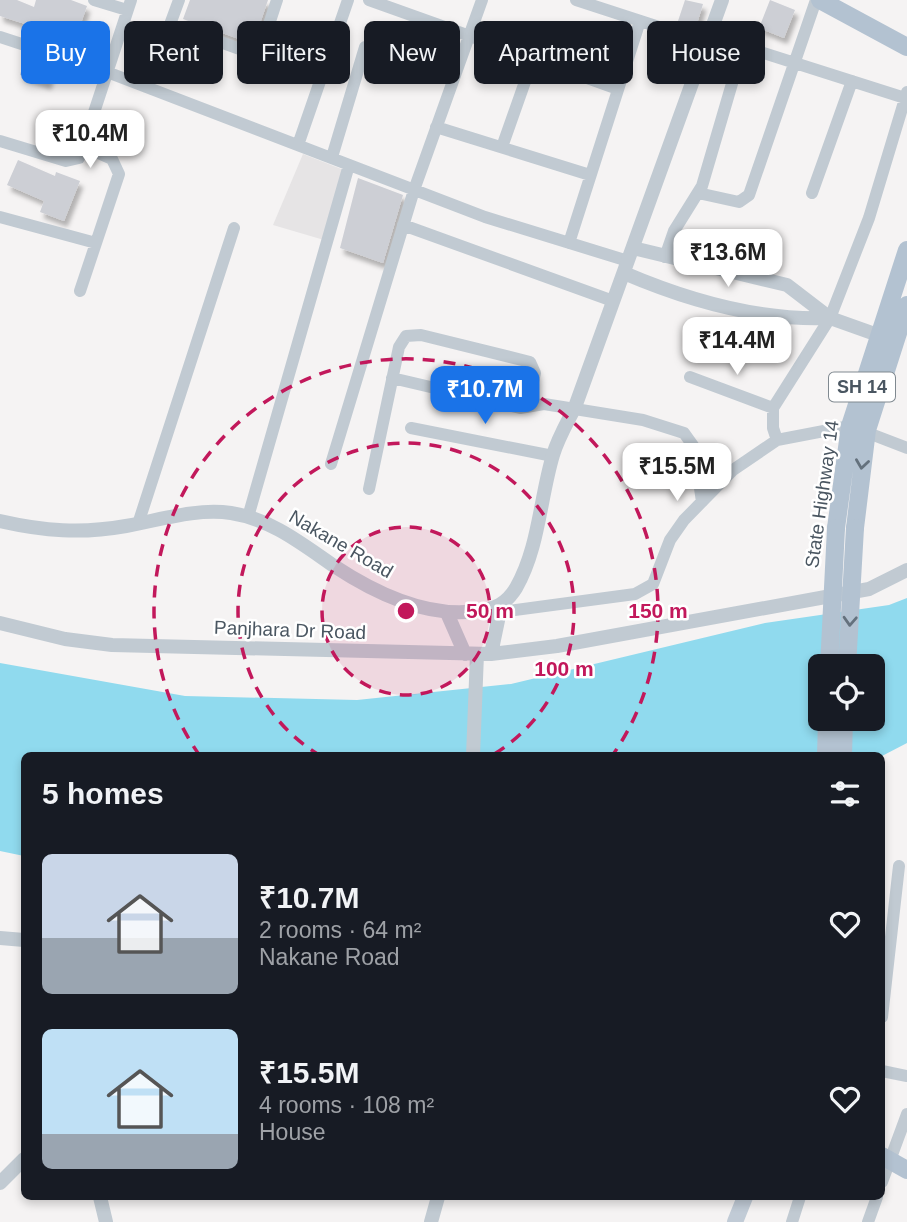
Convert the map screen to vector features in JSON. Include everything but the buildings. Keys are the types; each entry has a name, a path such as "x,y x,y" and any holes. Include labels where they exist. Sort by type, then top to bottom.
{"main road":[{"path":"818,0 907,47"},
{"name":"State Highway 14","path":"830,654 836,528 858,428 889,339 907,250"},
{"name":"State Highway 14","path":"889,339 907,304"},
{"name":"State Highway 14","path":"848,654 858,428"},
{"path":"826,752 827,731"},
{"path":"844,752 845,731"},
{"path":"886,1159 907,1170"},
{"path":"735,1222 744,1200"}],"street":[{"path":"94,0 129,5 110,63"},
{"path":"171,21 179,0"},
{"path":"270,21 277,0"},
{"path":"341,21 348,0"},
{"path":"369,0 474,38"},
{"path":"331,464 414,190 482,0"},
{"path":"576,0 647,23"},
{"path":"713,21 722,0"},
{"path":"698,193 739,202 746,200 793,62 818,0"},
{"path":"569,243 640,21"},
{"path":"0,37 21,44"},
{"path":"332,158 364,50"},
{"path":"765,53 906,95 869,219 830,318 773,408 773,428 777,440"},
{"path":"110,73 485,217 628,260 665,257 787,285 830,318 889,339"},
{"path":"812,193 852,81"},
{"path":"0,141 66,161 79,158 85,147 103,84"},
{"path":"298,145 319,84"},
{"path":"502,147 524,84"},
{"path":"604,84 618,89"},
{"path":"474,752 477,654 516,587 533,542 553,456 575,407 690,84"},
{"path":"665,257 674,231 698,193 731,84"},
{"path":"436,127 590,175"},
{"path":"80,291 119,174 112,159 85,147"},
{"path":"248,517 349,165"},
{"path":"0,217 96,243"},
{"path":"403,225 613,301"},
{"path":"138,524 234,228"},
{"path":"628,260 658,287 779,318 830,318"},
{"path":"369,489 392,378 405,336 421,335 530,362 535,373 527,407"},
{"path":"690,377 773,408"},
{"path":"392,378 520,408 538,403 575,407 643,420 684,433 694,447 702,502"},
{"path":"411,428 553,456"},
{"path":"501,609 635,594 648,589 658,573 670,540 702,502 733,470 777,440 858,428 907,448"},
{"name":"Nakane Road","path":"0,521 55,533 138,524 206,512 248,517 289,535 350,576 417,606 447,613 501,609"},
{"name":"Panjhara Dr Road","path":"0,623 65,639 112,645 477,654 557,646 869,589 907,570"},
{"path":"447,613 477,654"},
{"path":"885,992 900,866"},
{"path":"0,939 21,940"},
{"path":"885,1072 907,1076"},
{"path":"886,1159 907,1114"},
{"path":"0,1183 21,1162"},
{"path":"101,1200 106,1222"},
{"path":"431,1222 437,1200"},
{"path":"792,1222 799,1200"},
{"path":"867,1222 876,1200"}],"shaded area":[{"path":"303,154 344,170 324,240 273,225"}],"water":[{"path":"907,598 907,743 885,754 885,752 21,752 21,855 0,851 0,663 185,696 357,700 511,684 765,623 889,605"}]}
